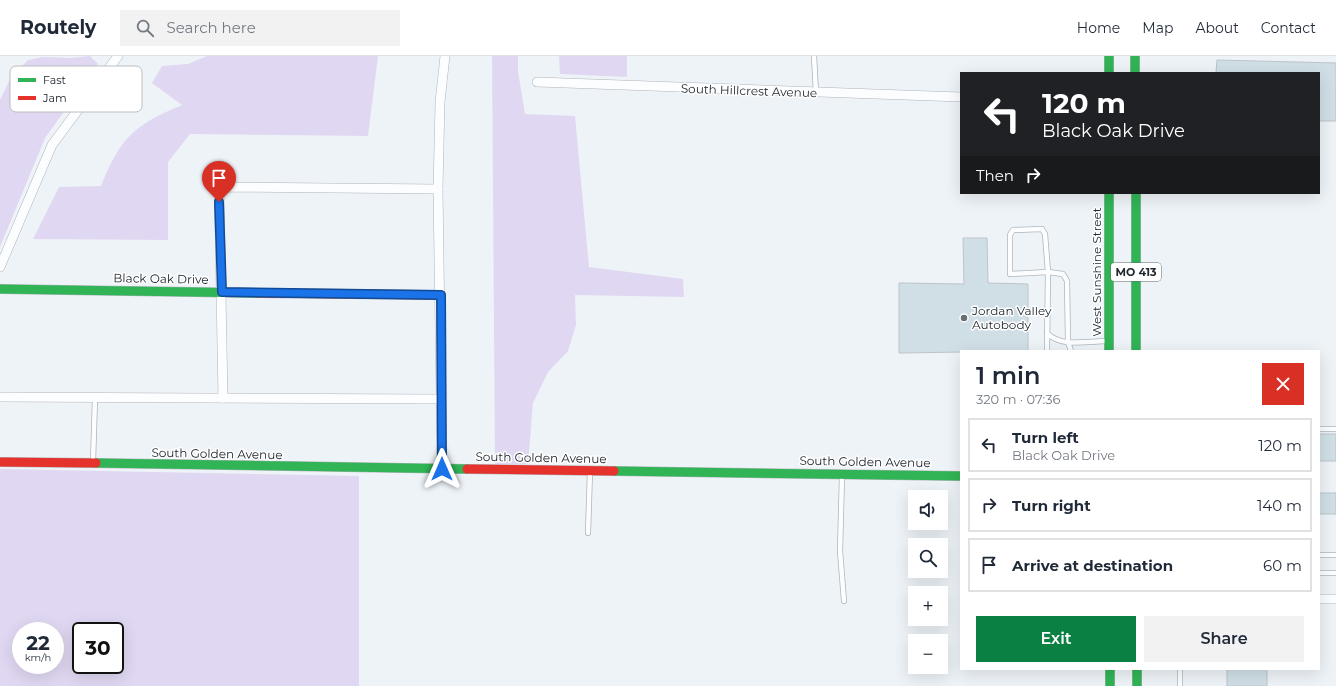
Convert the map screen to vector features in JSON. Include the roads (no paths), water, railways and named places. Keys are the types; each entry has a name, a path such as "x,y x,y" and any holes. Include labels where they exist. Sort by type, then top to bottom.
{"street":[{"path":"111,66 118,56"},
{"path":"442,469 441,295 438,189 440,102 445,56"},
{"path":"1108,56 1109,72"},
{"path":"1135,56 1135,72"},
{"name":"South Hillcrest Avenue","path":"537,82 960,97"},
{"path":"0,267 52,145 76,112"},
{"path":"223,398 219,187 438,189"},
{"name":"West Sunshine Street","path":"1109,194 1109,350"},
{"name":"MO 413","path":"1136,194 1136,350"},
{"name":"Black Oak Drive","path":"0,288 441,295"},
{"path":"0,397 442,400"},
{"name":"South Golden Avenue","path":"0,462 960,476"},
{"path":"1320,599 1336,599"},
{"path":"1110,670 1110,686"},
{"path":"1137,670 1137,686"}],"lane":[{"path":"814,56 816,93"},
{"path":"1047,350 1048,272 1045,234 1042,228 1013,230 1010,235 1010,274 1048,272 1063,274 1067,281 1068,342 1071,350"},
{"path":"1047,333 1052,337 1068,342 1109,340"},
{"path":"94,464 95,398"},
{"path":"1320,428 1336,429"},
{"path":"588,533 590,471"},
{"path":"842,474 840,551 844,601"},
{"path":"1320,555 1336,555"},
{"path":"1320,572 1336,573"},
{"path":"1180,670 1180,686"}],"place":[{"name":"Jordan Valley Autobody","path":"964,318"}]}
